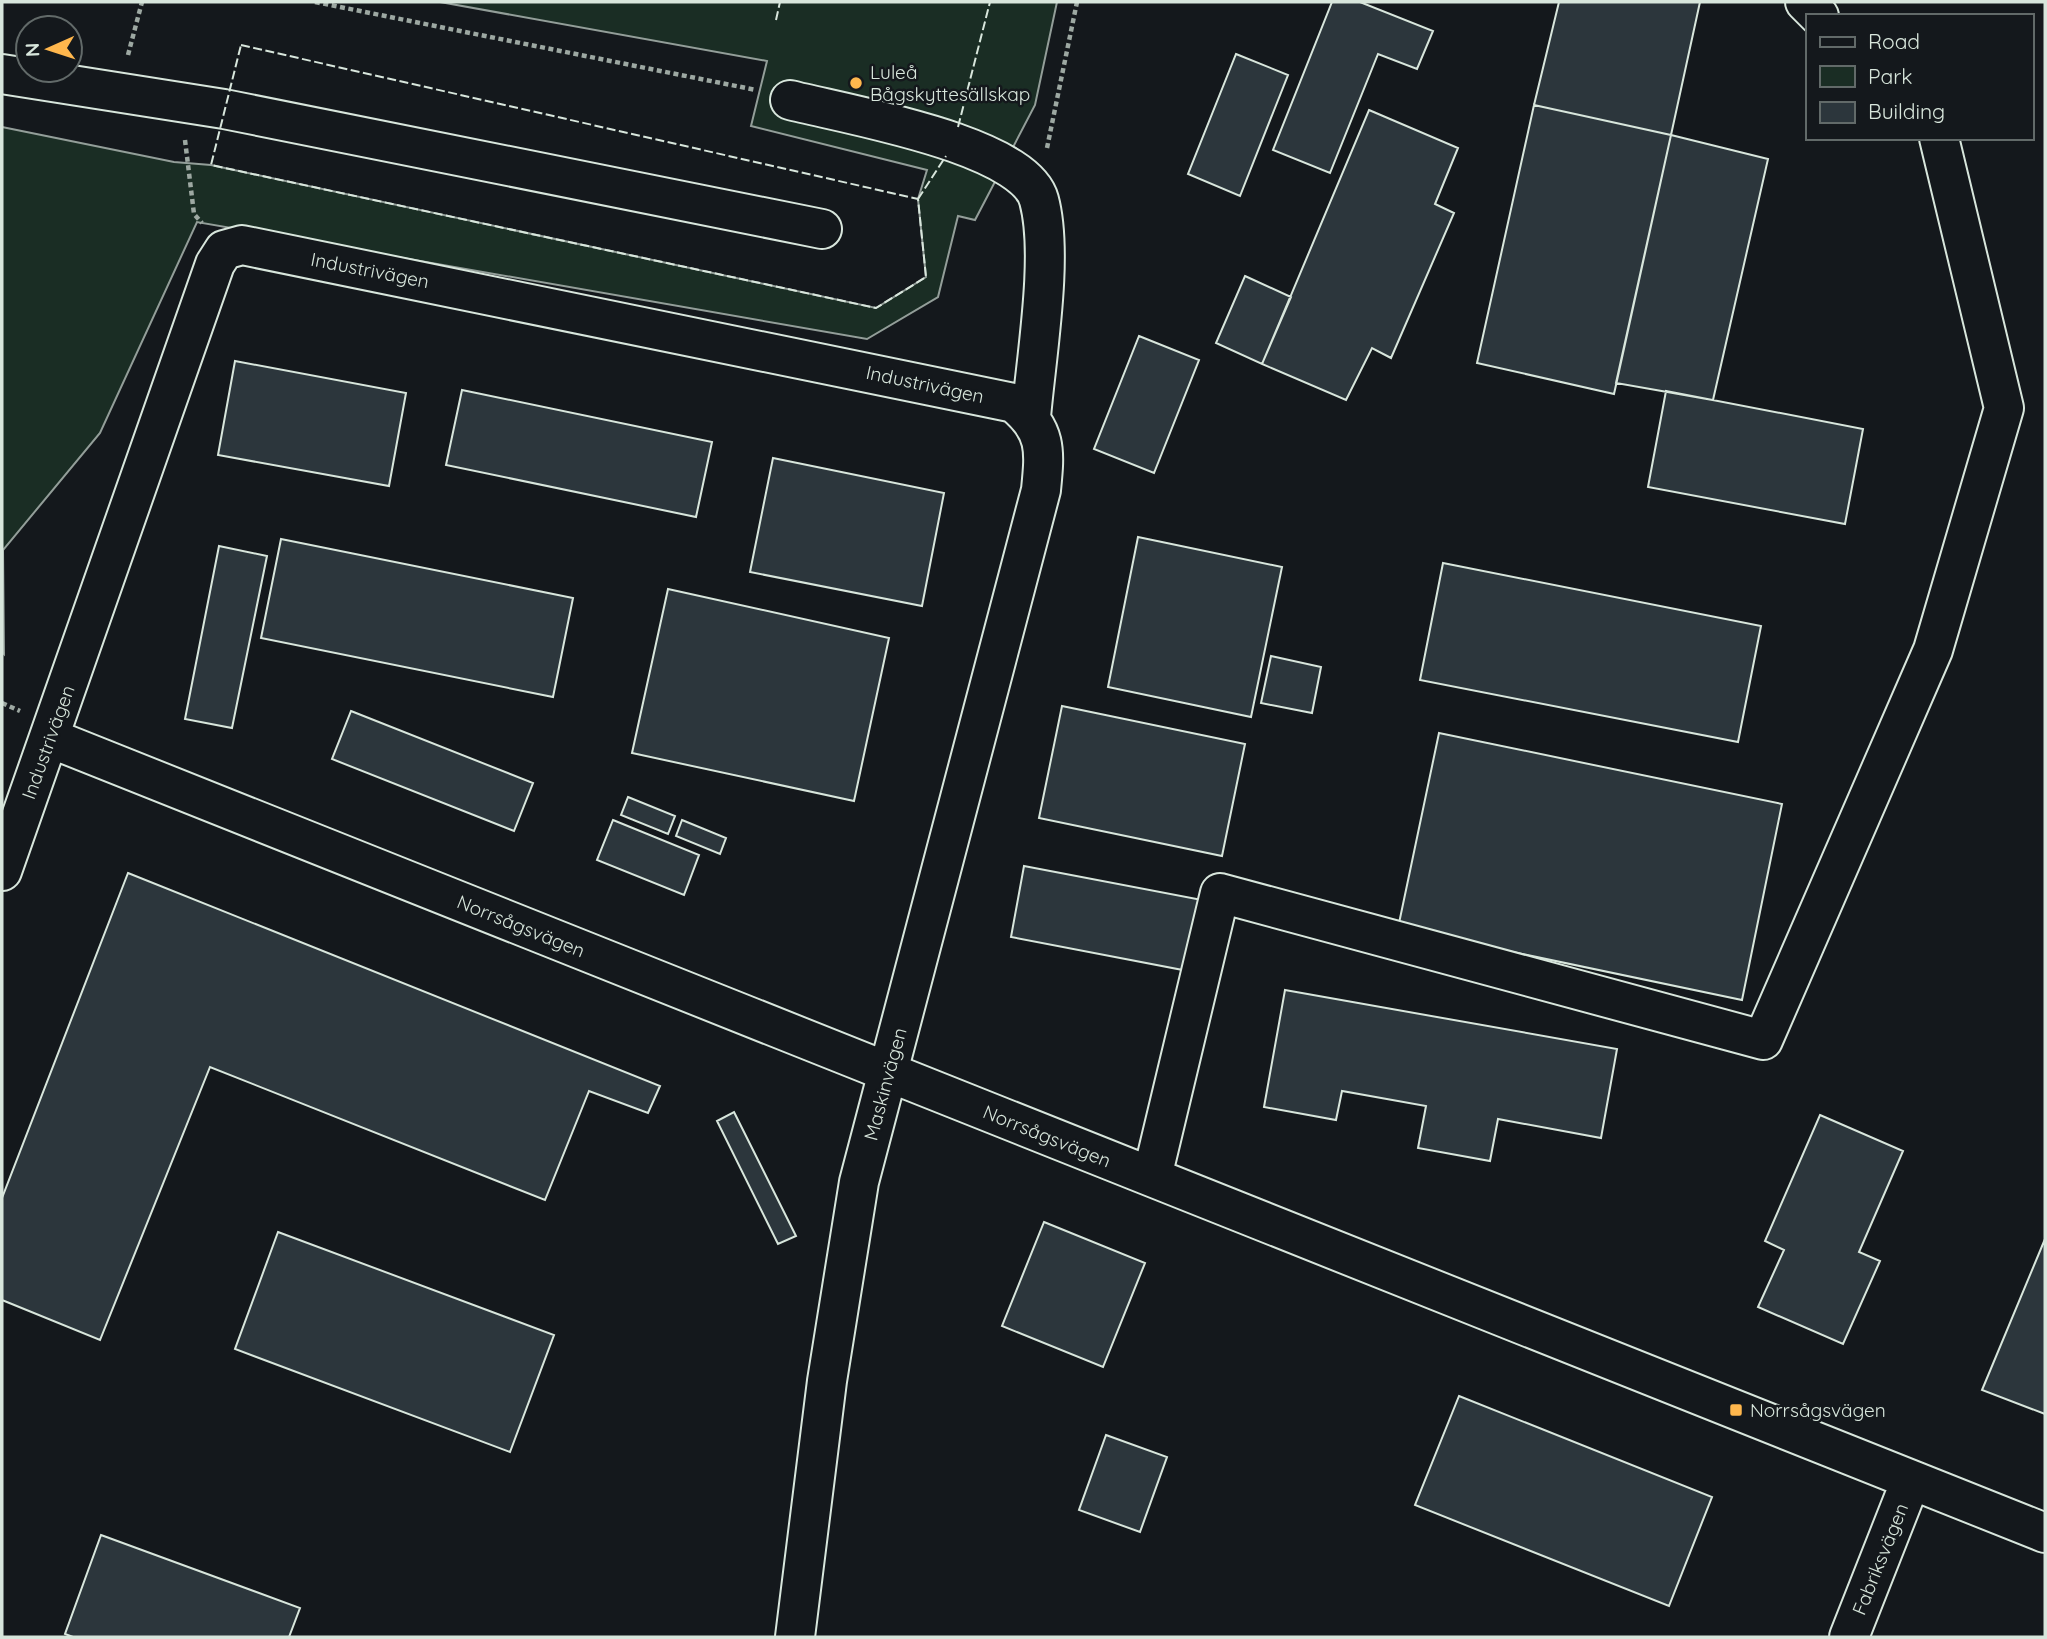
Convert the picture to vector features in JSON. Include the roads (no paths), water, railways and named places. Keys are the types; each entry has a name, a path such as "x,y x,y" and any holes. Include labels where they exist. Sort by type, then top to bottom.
{"street":[{"path":"2,74 177,102 822,229"},
{"path":"790,100 984,152 1024,175 1039,198 1046,243 1031,417"},
{"path":"1152,1177 1220,893 1763,1040 1933,650 2004,408 1939,140"},
{"name":"Industrivägen","path":"2,871 215,264 225,250 242,246 547,305 1014,403 1031,417"},
{"name":"Maskinvägen","path":"795,1637 827,1381 859,1182 1041,491 1045,451 1031,417"},
{"name":"Norrsågsvägen","path":"50,738 2045,1533"},
{"name":"Fabriksvägen","path":"1849,1637 1911,1480"}],"place":[{"name":"Luleå Bågskyttesällskap","path":"856,83"},
{"name":"Norrsågsvägen","path":"1736,1410"}]}
